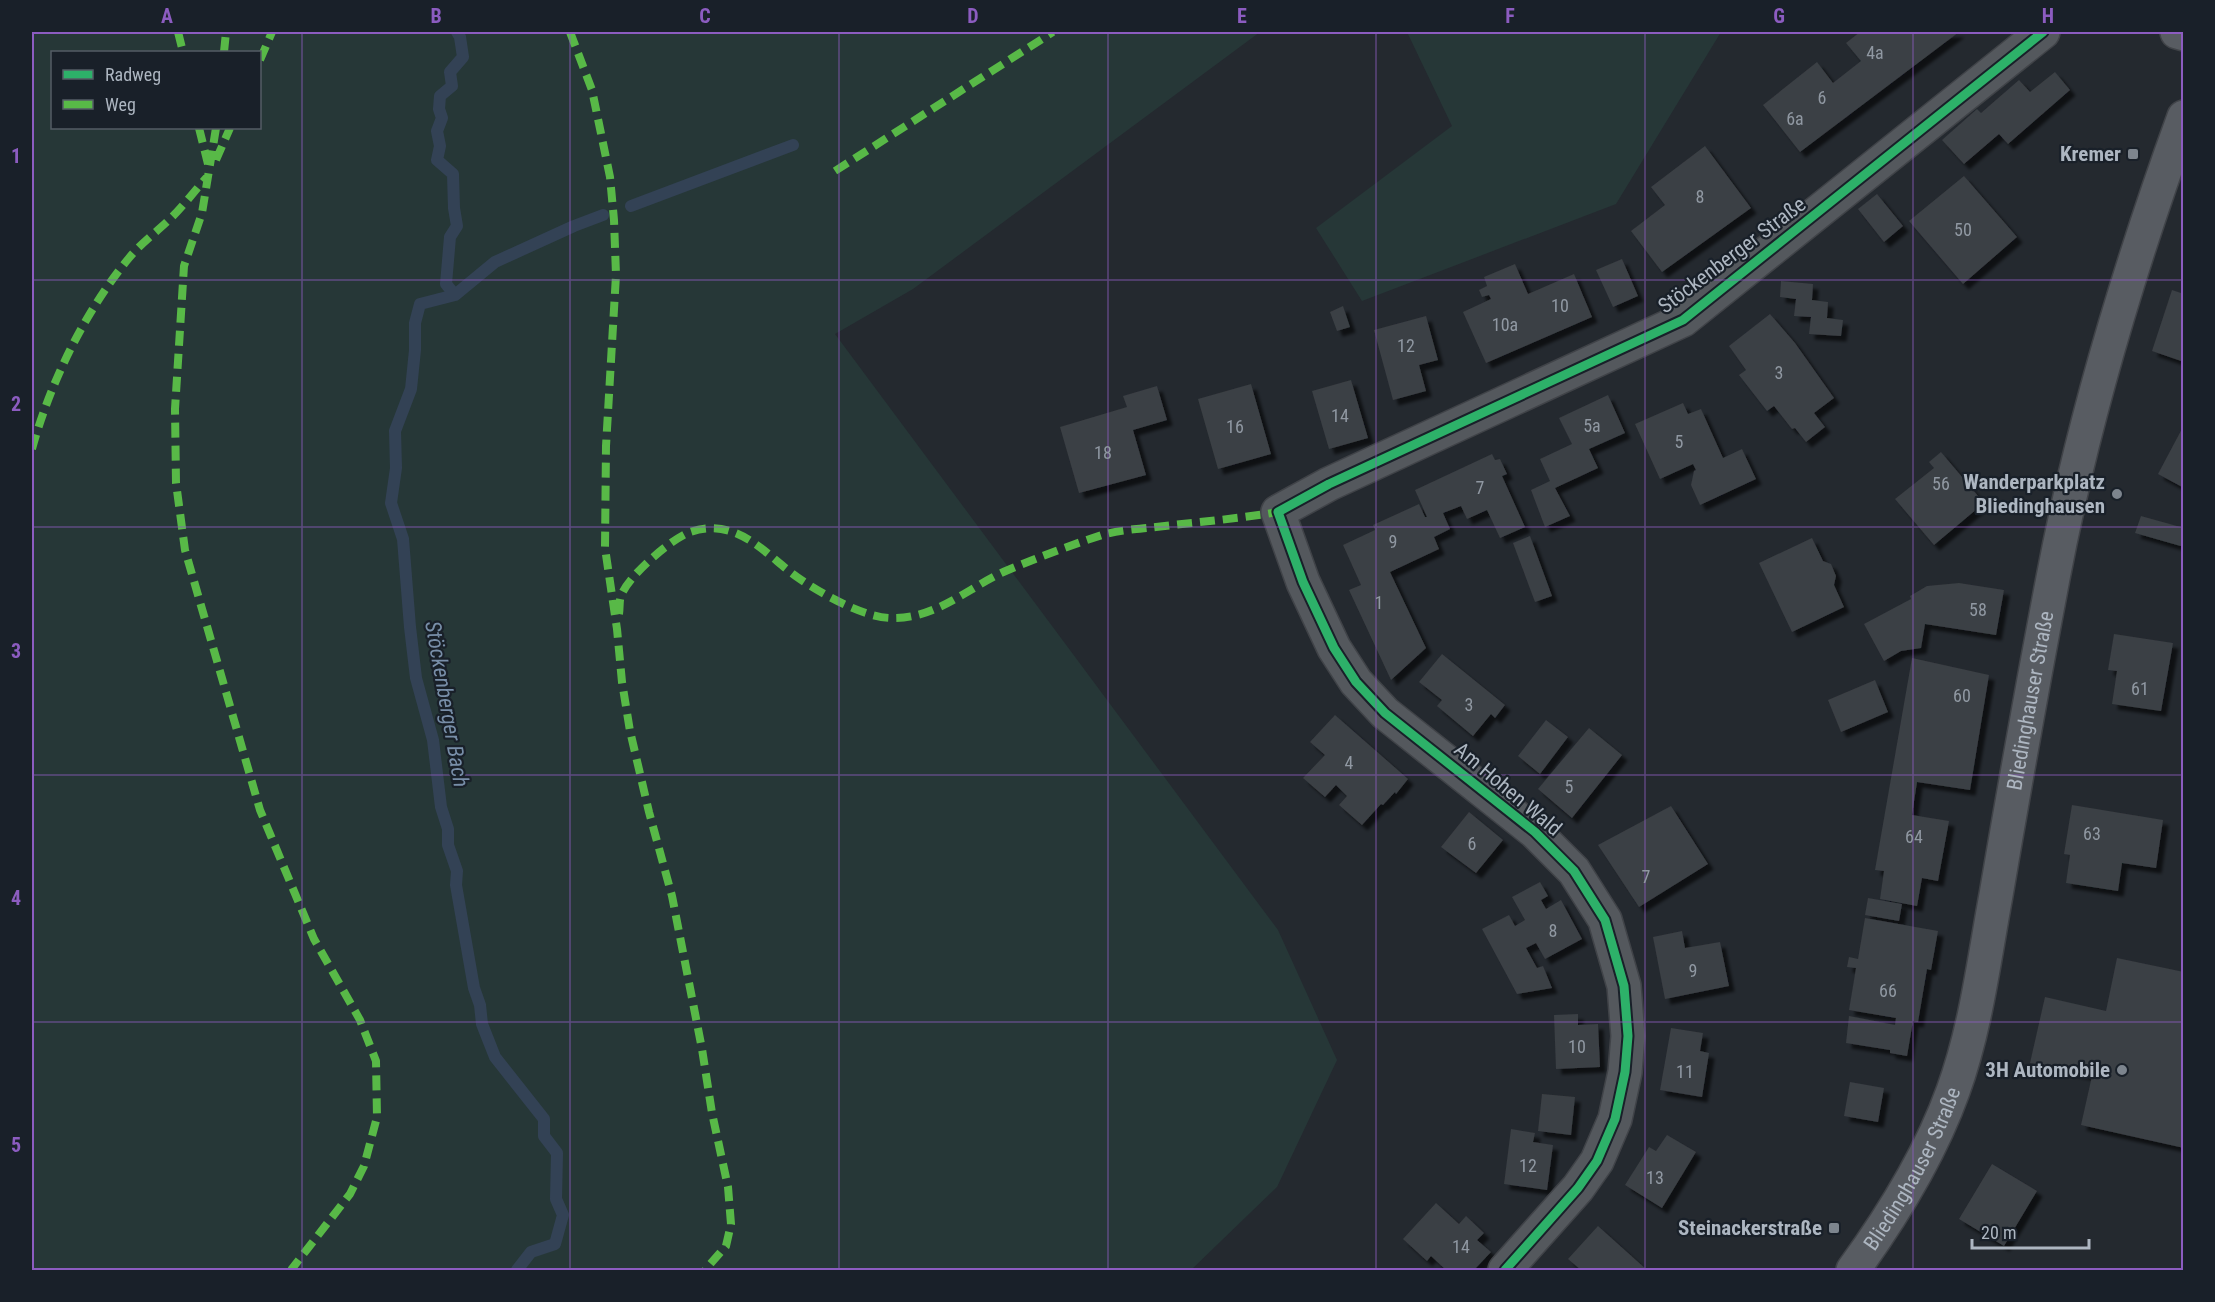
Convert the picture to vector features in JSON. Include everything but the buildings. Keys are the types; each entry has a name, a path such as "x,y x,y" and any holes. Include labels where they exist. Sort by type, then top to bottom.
{"main road":[{"path":"2177,32 2184,34"},
{"name":"Bliedinghauser Straße","path":"1853,1270 1928,1151 1954,1089 1974,1016 2054,575 2091,406 2126,281 2181,130"}],"street":[{"name":"Stöckenberger Straße","path":"1278,512 1329,484 1683,320 2043,32"},
{"name":"Am Hohen Wald","path":"1278,512 1303,582 1334,648 1356,682 1385,713 1535,832 1574,871 1605,920 1624,986 1628,1036 1625,1072 1616,1119 1597,1161 1578,1188 1505,1270"}],"shaded area":[{"path":"32,32 1260,32 913,289 835,334 1278,930 1337,1060 1277,1187 1191,1270 32,1270"},
{"path":"1407,32 1721,32 1616,204 1362,301 1316,228 1452,126"}],"waterway":[{"path":"455,295 446,284 450,237 457,226 453,174 437,160 440,146 437,131 442,118 439,109 440,96 452,86 450,72 463,57 457,32"},
{"name":"Stöckenberger Bach","path":"631,206 793,145"},
{"name":"Stöckenberger Bach","path":"517,1270 531,1252 555,1244 563,1215 556,1199 557,1153 544,1136 544,1119 495,1057 482,1024 456,885 457,871 448,845 448,829 441,807 433,740 416,678 403,539 391,503 396,468 395,431 411,389 415,323 420,304 455,295 495,262 603,215"}],"marked path":[{"path":"178,32 183,51"},
{"path":"224,51 226,32"},
{"path":"261,58 272,32"},
{"path":"570,32 592,90 610,177 614,220 616,275 606,446 605,548 622,682 630,731 672,896 728,1187 731,1224 726,1246 705,1270"},
{"path":"835,171 1053,32"},
{"path":"199,129 208,164"},
{"path":"216,129 202,213 184,266 175,409 176,483 185,550 260,810 314,939 360,1020 376,1061 377,1117 364,1166 350,1194 291,1270"},
{"path":"216,160 230,129"},
{"path":"32,449 59,374 98,301 134,253 172,217 208,176"},
{"path":"619,614 621,596 641,569 672,542 690,532 707,528 722,529 749,540 797,577 830,597 869,614 892,618 924,613 1008,570 1102,535 1278,512"}],"cycle path":[{"path":"1505,1270 1578,1188 1597,1161 1615,1119 1625,1072 1628,1036 1624,986 1605,920 1574,871 1535,832 1385,713 1356,682 1334,648 1303,582 1278,512 1329,484 1683,320 2043,32"}],"place":[{"name":"Kremer","path":"2133,154"},
{"name":"Wanderparkplatz Bliedinghausen","path":"2117,494"},
{"name":"3H Automobile","path":"2122,1070"},
{"name":"Steinackerstraße","path":"1834,1228"}]}
